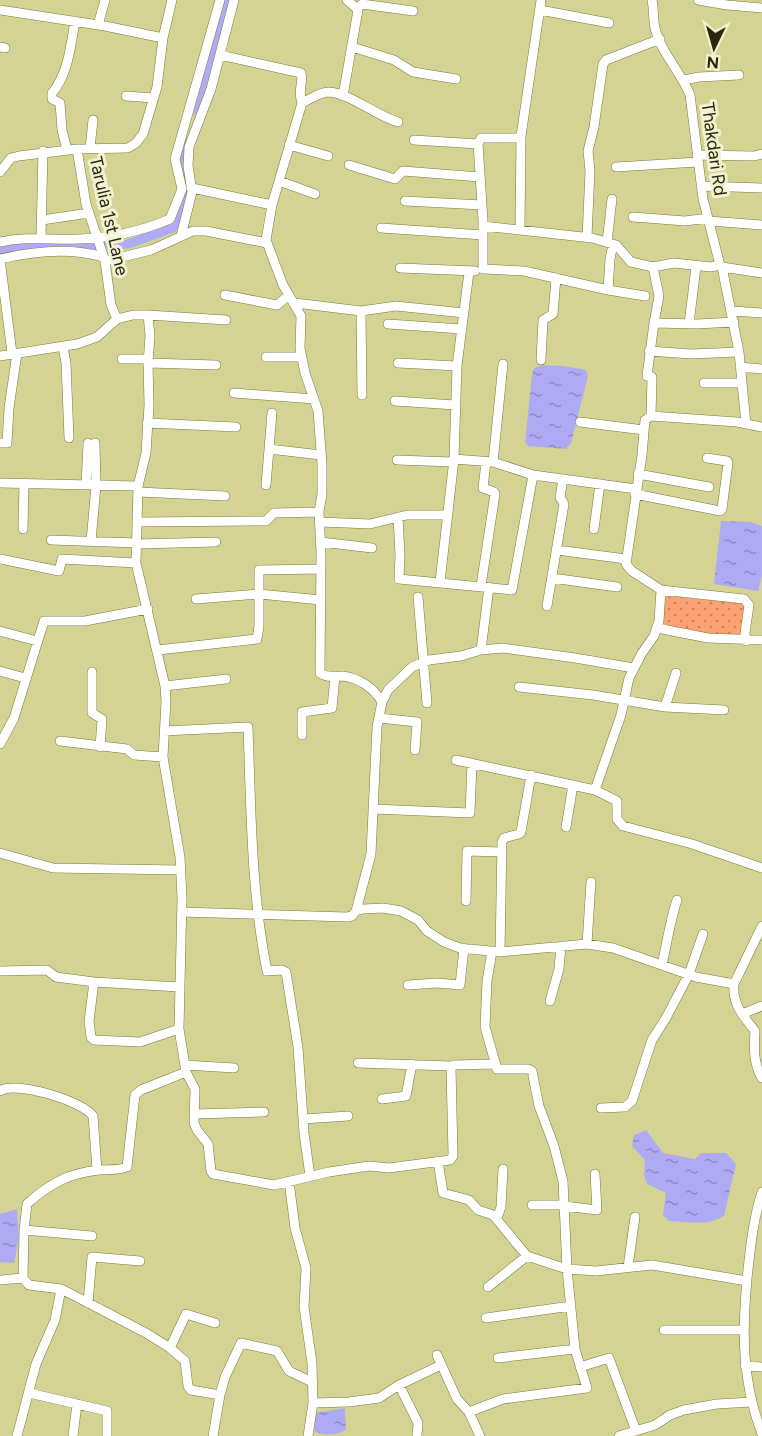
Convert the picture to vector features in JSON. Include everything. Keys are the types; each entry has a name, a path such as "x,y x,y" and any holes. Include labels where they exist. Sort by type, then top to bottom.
{"street":[{"path":"98,25 105,0"},
{"name":"Tarulia 1st Lane","path":"117,319 111,305 104,258 72,149 128,148 136,143 143,134 153,99 172,0"},
{"path":"0,242 42,237 97,239 146,229 170,219 182,189 175,159 220,0"},
{"path":"181,236 192,188 188,166 189,147 205,108 234,0"},
{"path":"343,96 358,10 347,0"},
{"name":"Thakdari Rd","path":"652,0 656,29 690,95 701,186 734,322 746,424"},
{"path":"698,0 726,6 762,8"},
{"path":"357,8 362,4 413,11"},
{"path":"520,229 521,136 541,5 609,23"},
{"path":"0,10 98,25 163,39"},
{"path":"0,172 11,158 43,151 72,149 62,130 60,103 52,99 52,93 58,86 69,55 75,21"},
{"path":"588,237 590,171 588,151 594,127 603,64 606,60 660,39"},
{"path":"352,47 386,57 412,72 456,79"},
{"path":"220,55 301,73 303,77 299,95 302,103 272,205 266,240 283,285 301,316 300,348 318,411 322,494 320,672 323,676 346,676 361,683 375,691 382,702"},
{"path":"684,80 739,75"},
{"path":"302,103 328,92 347,97 385,118 398,122"},
{"path":"126,96 153,99"},
{"path":"90,148 93,120"},
{"path":"483,270 478,144 481,138 518,138 521,136"},
{"path":"414,140 478,144"},
{"path":"289,145 328,156"},
{"path":"42,237 43,151"},
{"path":"616,167 762,154"},
{"path":"349,165 395,179 403,171 480,177"},
{"path":"279,181 315,194"},
{"path":"701,186 762,188"},
{"path":"192,188 272,205"},
{"path":"608,290 612,199"},
{"path":"405,201 482,205"},
{"path":"42,220 89,213"},
{"path":"633,217 762,225"},
{"path":"381,228 520,229 588,237 610,243 631,262 653,267 674,263 696,267 721,266 762,273"},
{"path":"0,443 7,443 5,402 15,353 3,309 0,259 27,253 58,251 84,252 104,258 151,250 193,231 206,231 267,243"},
{"path":"400,267 469,272 483,270 524,272 645,296"},
{"path":"651,416 649,351 659,296 653,267"},
{"path":"689,324 696,267"},
{"path":"440,582 453,461 457,366 469,272"},
{"path":"541,360 543,320 553,314 556,278"},
{"path":"225,295 277,304 292,299 361,310 396,306 464,313"},
{"path":"361,310 363,395"},
{"path":"732,311 762,313"},
{"path":"0,356 63,347 92,340 117,319 133,315 226,320"},
{"path":"148,315 150,336 146,453 138,489 136,563 165,686 163,757 175,819 182,912 178,1029 185,1069 195,1089 194,1123 208,1144 212,1173 273,1185 369,1166 390,1168 450,1160 453,1156 451,1066"},
{"path":"654,323 734,322"},
{"path":"388,324 462,329"},
{"path":"63,347 66,363 69,438"},
{"path":"649,351 691,354 739,352"},
{"path":"266,357 302,357"},
{"path":"122,359 216,365"},
{"path":"398,363 457,366"},
{"path":"481,650 495,494 483,488 503,364"},
{"path":"740,367 762,369"},
{"path":"704,383 742,383"},
{"path":"234,393 315,399"},
{"path":"395,401 455,405"},
{"path":"266,485 272,413"},
{"path":"746,641 749,605 744,598 661,590 632,571 626,564 626,559 645,420 651,416 762,427"},
{"path":"580,422 644,430"},
{"path":"147,423 236,427"},
{"path":"91,541 92,443"},
{"path":"269,449 321,455"},
{"path":"397,460 489,462 532,475 600,484 721,510 728,463 707,458"},
{"path":"638,474 709,487"},
{"path":"398,517 399,579 512,590 532,475"},
{"path":"547,606 564,504 560,496 563,479"},
{"path":"0,483 91,486 225,496"},
{"path":"22,529 24,484"},
{"path":"594,529 600,484"},
{"path":"138,522 266,521 274,513 370,524 419,513 448,515"},
{"path":"51,540 137,543 216,542"},
{"path":"321,542 372,548"},
{"path":"557,550 626,559"},
{"path":"1,562 59,571 62,559 136,563"},
{"path":"158,650 257,639 259,636 259,571 261,569 321,569"},
{"path":"552,578 617,587"},
{"path":"595,790 606,762 629,678 657,628 661,590"},
{"path":"196,599 259,594 321,600"},
{"path":"418,597 427,703"},
{"path":"0,744 11,726 44,621 85,621 147,609"},
{"path":"657,628 708,638 762,640"},
{"path":"0,631 37,641"},
{"path":"182,912 352,916 356,911 371,854 379,718 382,702 388,690 412,667 424,661 461,657 481,650 502,648 575,657 634,668"},
{"path":"0,671 25,678"},
{"path":"92,672 92,713 102,719 100,747"},
{"path":"665,707 676,673"},
{"path":"302,735 302,712 332,708 335,676"},
{"path":"165,686 226,679"},
{"path":"519,687 593,695 665,707 724,710"},
{"path":"379,718 417,722 416,750"},
{"path":"164,730 248,727 258,915 267,971 286,972 298,1047 310,1176"},
{"path":"60,741 127,749 134,755 163,757"},
{"path":"456,760 595,790 617,801 617,819 623,826 692,844 762,868"},
{"path":"373,809 470,813 472,763"},
{"path":"469,1412 503,1400 585,1389 587,1385 575,1349 567,1269 563,1181 554,1146 539,1106 532,1071 499,1069 494,1064 486,1036 484,1018 487,981 496,951 502,839 521,832 531,775"},
{"path":"566,827 573,785"},
{"path":"466,901 467,851 502,852"},
{"path":"0,853 53,868 180,870"},
{"path":"587,944 591,882"},
{"path":"662,964 677,900"},
{"path":"356,911 383,908 401,911 418,920 427,931 444,942 464,948 496,951 587,944 613,948 689,974 734,984"},
{"path":"762,926 734,984 733,994 737,1006 755,1031 754,1049 762,1078"},
{"path":"601,1108 625,1107 632,1101 652,1040 689,974 703,934"},
{"path":"550,1001 559,969 561,946"},
{"path":"408,985 436,983 460,985 464,948"},
{"path":"0,971 47,970 56,977 94,982 179,987"},
{"path":"94,982 89,1022 90,1037 94,1040 140,1042 178,1029"},
{"path":"742,1014 762,1006"},
{"path":"358,1063 451,1066 494,1064"},
{"path":"382,1099 406,1096 412,1064"},
{"path":"220,1395 191,1390 188,1386 186,1361 170,1348 61,1289 29,1285 23,1278 24,1230 27,1204 47,1186 97,1170 127,1167 135,1095 138,1092 185,1069 234,1068"},
{"path":"0,1091 8,1088 51,1094 89,1110 93,1116 97,1170"},
{"path":"195,1114 264,1112"},
{"path":"303,1119 348,1116"},
{"path":"438,1161 443,1194 470,1200 478,1210 497,1218 527,1256 567,1269 597,1271 652,1265 747,1281"},
{"path":"497,1218 501,1207 503,1169"},
{"path":"532,1205 564,1205 597,1210 595,1174"},
{"path":"289,1181 295,1228 306,1268 304,1307 312,1363 313,1403 308,1436"},
{"path":"762,1192 753,1229 743,1319 745,1366 752,1402 762,1434"},
{"path":"628,1267 635,1218"},
{"path":"24,1230 92,1236"},
{"path":"488,1287 527,1256"},
{"path":"88,1304 92,1257 140,1261"},
{"path":"0,1280 23,1278"},
{"path":"17,1436 36,1364 55,1320 61,1289"},
{"path":"486,1318 571,1306"},
{"path":"170,1348 186,1314 215,1323"},
{"path":"664,1330 744,1330"},
{"path":"213,1436 225,1377 241,1343 277,1351 289,1371 312,1382"},
{"path":"498,1359 575,1349"},
{"path":"437,1355 457,1399 469,1412 480,1436"},
{"path":"580,1367 609,1358 636,1431"},
{"path":"313,1403 379,1398 399,1385 441,1365"},
{"path":"745,1366 762,1366"},
{"path":"399,1385 418,1423 417,1436"},
{"path":"29,1393 107,1410 107,1436"},
{"path":"619,1436 654,1425 684,1410 717,1404 752,1402"},
{"path":"73,1436 77,1404"}],"shaded area":[{"path":"666,596 743,603 746,606 741,636 700,633 663,625"}],"water":[{"path":"543,365 586,370 588,376 571,443 566,449 528,446 525,442 532,375 534,368"},
{"path":"721,521 751,522 762,526 762,575 758,591 714,584"},
{"path":"646,1130 663,1153 695,1159 701,1153 726,1153 736,1164 724,1216 698,1223 669,1221 663,1215 666,1193 647,1184 644,1175 645,1160 632,1146 634,1135"},
{"path":"17,1209 19,1237 14,1263 0,1262 0,1214"},
{"path":"345,1408 346,1430 329,1434 312,1430 316,1413"}],"waterway":[{"path":"198,112 228,0"},
{"path":"0,251 36,243 99,246 128,244 173,228 184,209 186,186 182,164 187,144"}]}
